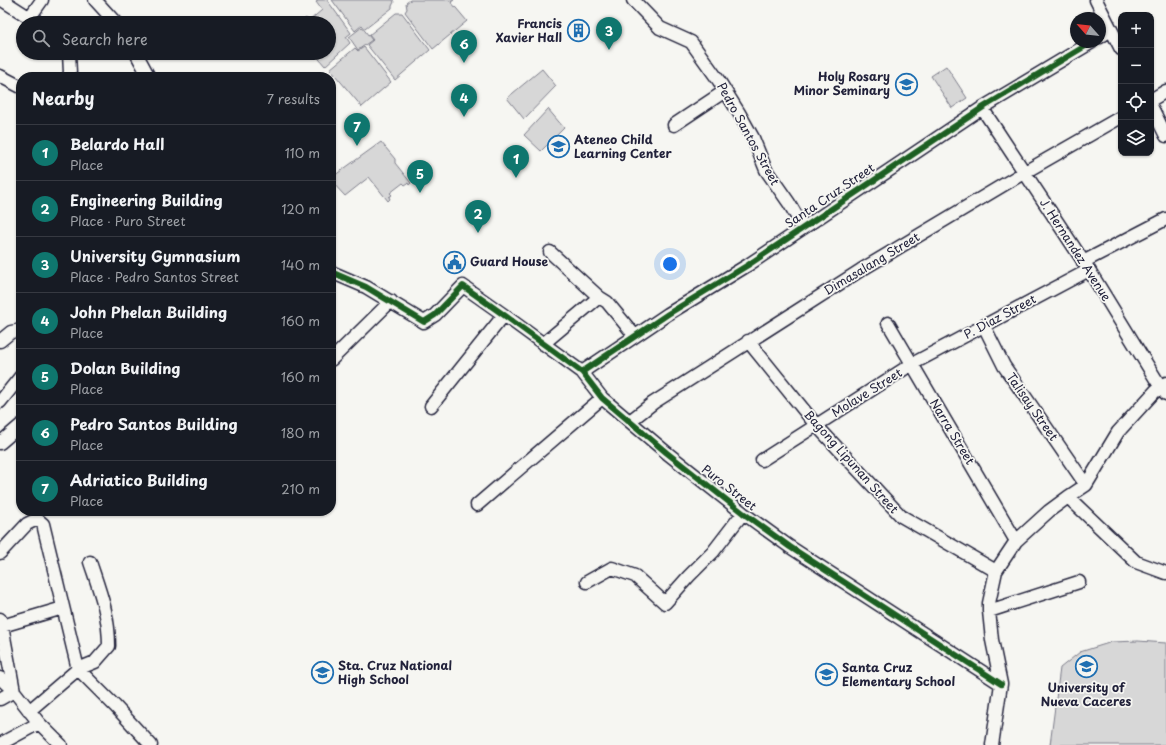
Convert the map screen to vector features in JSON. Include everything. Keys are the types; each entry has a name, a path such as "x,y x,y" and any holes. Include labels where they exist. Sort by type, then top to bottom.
{"street":[{"path":"2,0 28,16"},
{"path":"36,16 42,0"},
{"path":"95,0 110,16"},
{"name":"Pedro Santos Street","path":"633,0 660,28 691,42 725,91 753,138 766,170 789,202 803,227"},
{"path":"1096,0 1121,48"},
{"path":"1106,34 1112,30"},
{"name":"Santa Cruz Street","path":"582,372 668,314 748,266 803,227 982,108 1082,48"},
{"path":"69,60 70,72"},
{"path":"140,60 146,72"},
{"path":"0,76 16,84"},
{"path":"674,125 725,91"},
{"path":"1154,98 1166,91"},
{"name":"J. Hernandez Avenue","path":"982,108 1164,388"},
{"path":"1154,112 1166,136"},
{"name":"Dimasalang Street","path":"630,421 653,403 861,270 1025,172 1118,119"},
{"name":"P. Diaz Street","path":"912,364 984,326 1166,219"},
{"path":"550,252 599,297 607,302 635,336"},
{"path":"336,274 366,287 391,302 336,355"},
{"name":"Puro Street","path":"391,302 424,322 435,315 463,286 582,372 602,398 667,453 743,513 790,547 1001,684"},
{"path":"543,344 599,297"},
{"path":"430,406 504,315"},
{"name":"Narra Street","path":"888,323 1016,541"},
{"name":"Talisay Street","path":"984,326 1004,366 1086,485"},
{"path":"0,341 11,332 16,331"},
{"name":"Bagong Lipunan Street","path":"748,341 816,425 901,516 996,570"},
{"name":"Molave Street","path":"762,460 912,364"},
{"path":"0,402 16,382"},
{"path":"992,745 1001,684 992,640 989,611 989,603 996,570 1016,541 1049,511 1086,485 1118,432 1164,388"},
{"path":"477,505 602,398"},
{"path":"0,443 16,429"},
{"path":"1068,497 1136,562 1166,573"},
{"path":"587,582 612,568 636,576 665,603 713,552 743,513"},
{"path":"0,553 27,524 37,519 43,524 78,669 151,745"},
{"path":"29,711 78,669 95,662 109,646 109,632 105,607 90,562"},
{"path":"989,611 1079,582"},
{"path":"14,691 1,623 63,608"},
{"path":"0,678 14,691 39,723 61,745"},
{"path":"0,699 14,691"},
{"path":"0,744 39,723"}],"shaded area":[{"path":"318,0 327,0 351,33 346,37 350,43 336,56 336,16 315,16 322,10 316,2"},
{"path":"332,0 393,0 394,2 392,8 365,29 362,25 355,31"},
{"path":"410,0 454,0 451,2 467,21 433,49 405,12 407,9 406,3"},
{"path":"396,13 402,13 430,50 395,80 367,45 373,40 369,35"},
{"path":"362,27 372,40 358,50 349,37"},
{"path":"364,47 391,82 362,107 336,76 336,72 333,72 330,69 355,48 358,51"},
{"path":"320,60 332,60 325,66"},
{"path":"946,66 967,98 952,108 931,76"},
{"path":"542,69 556,86 524,119 507,98"},
{"path":"548,109 564,128 541,151 524,135"},
{"path":"381,142 395,159 395,163 411,183 409,185 408,183 405,185 403,183 390,193 392,195 389,197 390,199 388,201 369,177 345,196 336,186 336,174"},
{"path":"1138,641 1166,643 1166,745 1050,745 1060,668 1080,652 1112,642"}],"cycle path":[{"path":"582,372 668,314 748,265 982,108 1082,48"},
{"path":"336,274 366,287 424,322 435,315 463,286 582,372 602,398 667,453 743,513 790,547 1001,684"}],"place":[{"name":"Francis Xavier Hall","path":"578,31"},
{"name":"University Gymnasium","path":"609,50"},
{"name":"Pedro Santos Building","path":"464,63"},
{"name":"Holy Rosary Minor Seminary","path":"906,84"},
{"name":"John Phelan Building","path":"464,117"},
{"name":"Adriatico Building","path":"357,146"},
{"name":"Ateneo Child Learning Center","path":"559,147"},
{"name":"Belardo Hall","path":"516,178"},
{"name":"Dolan Building","path":"420,193"},
{"name":"Engineering Building","path":"478,233"},
{"name":"Guard House","path":"454,262"},
{"name":"University of Nueva Caceres","path":"1086,667"},
{"name":"Sta. Cruz National High School","path":"322,673"},
{"name":"Santa Cruz Elementary School","path":"826,675"}]}
